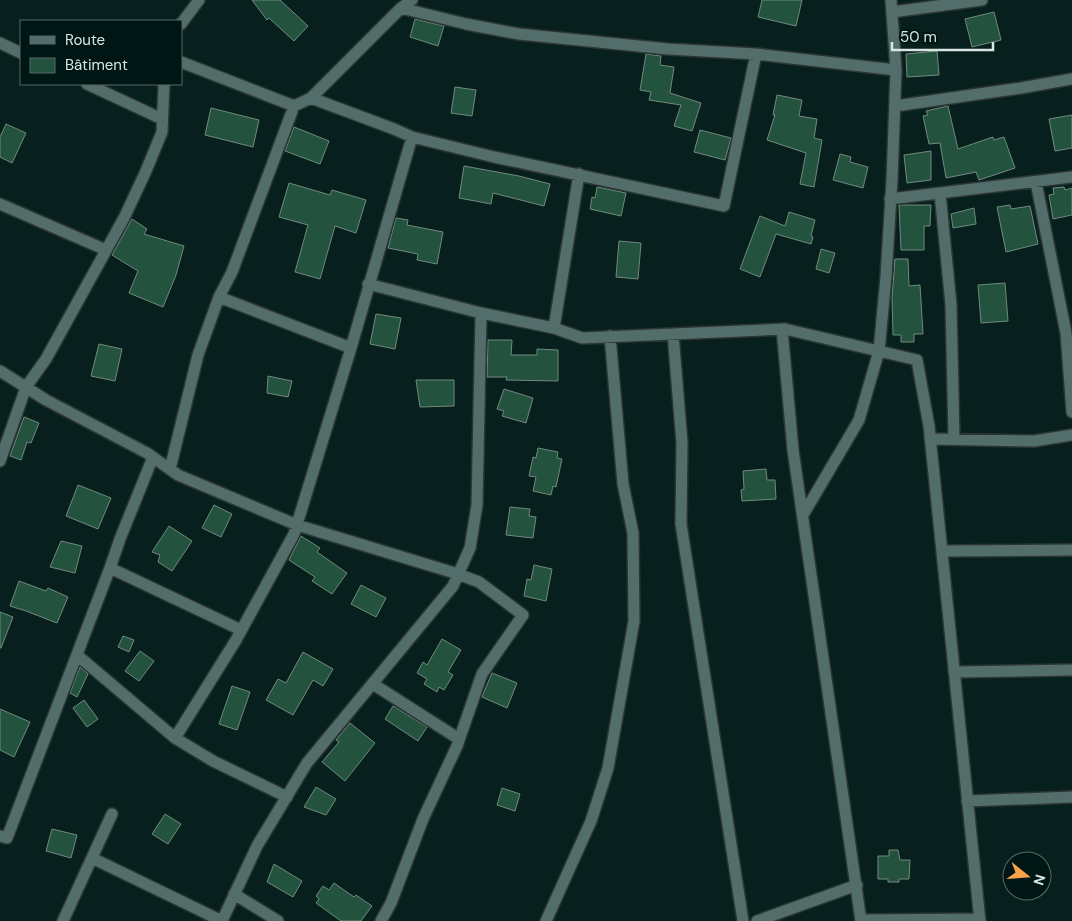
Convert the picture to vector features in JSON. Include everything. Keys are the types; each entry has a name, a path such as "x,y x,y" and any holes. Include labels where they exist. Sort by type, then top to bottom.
{"street":[{"path":"182,23 199,0"},
{"path":"170,468 198,355 219,297 232,272 294,106 311,98 412,0"},
{"path":"802,515 859,420 879,351 895,106 896,70 892,6 982,0"},
{"path":"402,8 466,24 519,34 668,49 756,54 896,70"},
{"path":"0,43 20,53"},
{"path":"311,98 394,128 412,137 494,157 724,206 756,54"},
{"path":"182,62 294,106"},
{"path":"895,106 1072,79"},
{"path":"89,85 162,119"},
{"path":"0,461 26,388 46,359 124,218 146,171 162,132 164,85"},
{"path":"175,738 198,704 294,534 351,348 412,137"},
{"path":"554,328 579,174"},
{"path":"890,199 1072,177"},
{"path":"1036,182 1066,333 1072,412"},
{"path":"940,193 951,305 954,438"},
{"path":"0,204 106,250"},
{"path":"368,284 481,313 554,328 582,338 782,329 916,360 930,439 980,920 861,921 793,450 782,329"},
{"path":"219,297 351,348"},
{"path":"92,858 222,921 257,846 308,764 453,586 470,548 477,505 481,313"},
{"path":"673,334 682,443 680,524 743,921"},
{"path":"546,921 591,821 608,768 634,621 633,533 623,484 610,336"},
{"path":"0,371 46,400 153,457 178,475 297,525 479,582 523,615 482,674 459,739 423,819 391,903 381,921"},
{"path":"930,439 1034,440 1072,435"},
{"path":"0,836 7,838 153,457"},
{"path":"942,551 1072,550"},
{"path":"110,568 241,630"},
{"path":"77,655 175,738 213,761 287,797"},
{"path":"954,672 1072,670"},
{"path":"373,684 459,739"},
{"path":"968,801 1072,797"},
{"path":"63,921 112,814"},
{"path":"758,921 857,885"},
{"path":"234,894 278,921"}],"building":[{"path":"252,0 280,0 308,26 294,41 269,18 267,20"},
{"path":"762,0 802,0 796,26 758,17"},
{"path":"994,12 1001,40 972,47 965,19"},
{"path":"415,19 444,26 438,46 410,37"},
{"path":"937,51 939,75 907,77 906,54"},
{"path":"646,54 661,56 660,65 674,67 670,93 701,103 692,131 674,126 681,105 649,100 651,92 640,90"},
{"path":"455,87 476,90 472,116 451,113"},
{"path":"777,95 802,100 799,116 817,119 814,138 822,140 814,187 800,184 806,153 767,140 775,115 773,115"},
{"path":"948,106 958,149 993,137 994,140 1004,137 1015,168 979,180 976,172 946,178 940,143 929,144 923,116 928,115 926,111"},
{"path":"211,108 259,120 253,147 205,135"},
{"path":"1072,115 1072,148 1055,151 1049,119"},
{"path":"6,124 26,133 12,163 0,157 0,137"},
{"path":"294,127 329,141 320,164 285,151"},
{"path":"700,130 731,138 725,160 694,152"},
{"path":"931,151 931,180 907,183 904,155"},
{"path":"840,154 851,157 850,162 868,167 863,188 833,180"},
{"path":"464,166 550,184 544,206 493,193 491,204 459,198"},
{"path":"289,183 330,195 332,190 366,200 356,233 335,226 320,279 295,272 308,225 279,217"},
{"path":"597,187 626,193 621,216 590,209 592,197 595,198"},
{"path":"1064,187 1065,190 1072,188 1072,215 1053,219 1049,195 1054,194 1053,188"},
{"path":"899,205 931,205 930,226 924,226 924,250 901,250"},
{"path":"1010,205 1011,209 1030,206 1038,244 1006,252 997,207"},
{"path":"974,208 976,224 953,228 951,214"},
{"path":"789,212 815,220 811,244 776,234 760,277 740,269 760,216 785,226"},
{"path":"396,218 408,220 407,225 443,232 437,264 417,260 418,254 388,248"},
{"path":"132,219 147,229 144,234 184,246 176,275 163,307 129,293 138,271 112,255"},
{"path":"619,241 641,243 638,279 616,277"},
{"path":"821,249 835,253 829,273 816,269"},
{"path":"895,259 908,259 909,286 920,285 923,334 914,334 914,342 901,342 901,335 893,335 892,298"},
{"path":"1005,283 1008,321 981,323 978,285"},
{"path":"376,314 401,318 395,349 370,344"},
{"path":"488,340 512,340 511,355 537,355 537,349 558,350 558,381 506,380 507,377 487,377"},
{"path":"99,344 122,349 115,381 91,376"},
{"path":"268,376 292,381 288,397 267,393"},
{"path":"416,380 454,380 454,406 420,407"},
{"path":"504,389 533,398 526,423 502,416 504,411 497,409"},
{"path":"24,417 39,423 31,443 27,442 21,460 10,456"},
{"path":"538,448 558,452 557,458 562,459 556,487 553,486 551,495 533,491 536,477 529,476 533,457 536,458"},
{"path":"766,469 767,480 775,480 776,499 742,501 741,490 744,489 743,471"},
{"path":"78,485 111,498 98,529 66,516"},
{"path":"214,505 232,514 221,537 202,528"},
{"path":"510,507 530,509 529,516 536,517 533,538 506,535"},
{"path":"169,526 192,541 172,571 158,562 160,555 152,552"},
{"path":"301,536 320,548 317,552 347,573 332,594 312,581 315,577 289,560"},
{"path":"61,541 82,546 75,573 50,567"},
{"path":"534,565 552,569 546,601 524,596 527,579 531,580"},
{"path":"19,581 46,591 48,588 68,597 57,623 10,606"},
{"path":"361,585 386,598 376,617 351,604"},
{"path":"0,612 13,617 1,648 0,648"},
{"path":"123,636 134,640 129,652 118,647"},
{"path":"442,639 461,650 448,672 453,675 444,690 439,687 437,692 424,684 427,679 417,673 423,662 427,665"},
{"path":"140,651 154,661 139,681 125,671"},
{"path":"303,652 333,669 323,686 313,680 293,715 266,700 278,679 286,683"},
{"path":"80,667 88,674 77,697 70,693"},
{"path":"492,673 517,683 507,708 482,697"},
{"path":"232,686 250,692 237,730 219,724"},
{"path":"84,700 98,719 87,727 73,708"},
{"path":"393,706 427,727 418,741 385,719"},
{"path":"0,709 30,722 14,757 0,750"},
{"path":"350,723 375,743 345,781 322,762 339,742 336,740"},
{"path":"316,787 336,799 326,815 304,807"},
{"path":"502,788 520,794 515,811 497,805"},
{"path":"165,814 181,824 168,844 152,834"},
{"path":"52,829 77,835 71,858 46,851"},
{"path":"889,850 898,850 900,860 910,860 909,879 899,879 899,882 888,882 888,879 878,879 878,856 889,856"},
{"path":"274,864 302,881 293,897 267,882"},
{"path":"334,883 354,897 356,895 372,906 361,921 341,921 316,903 319,899 316,896 323,886 329,890"}]}
